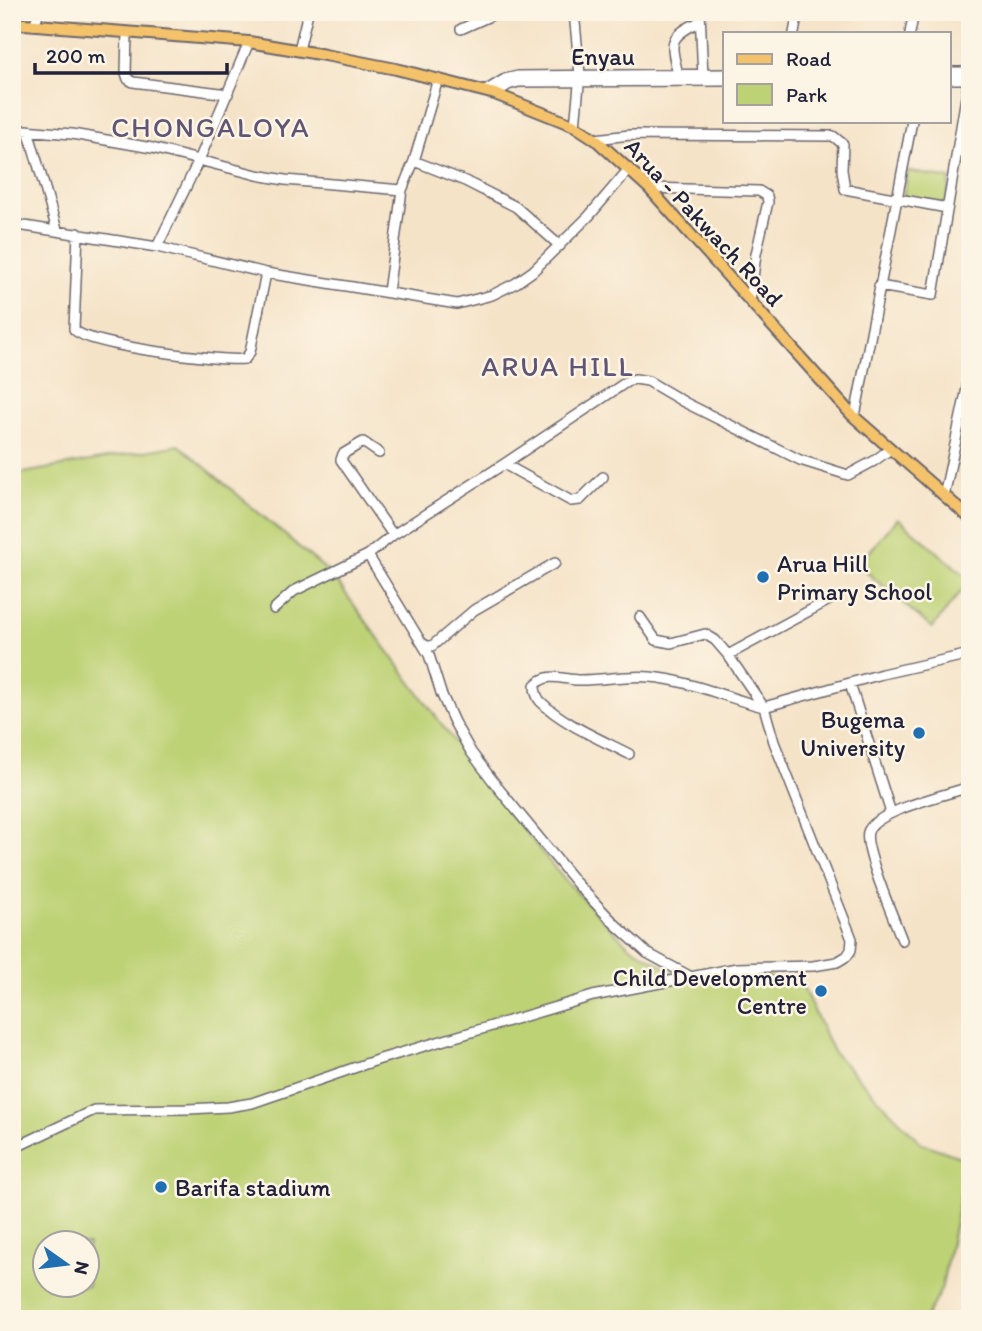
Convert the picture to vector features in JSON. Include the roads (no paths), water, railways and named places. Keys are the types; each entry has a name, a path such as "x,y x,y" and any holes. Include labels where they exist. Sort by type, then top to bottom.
{"main road":[{"name":"Arua - Pakwach Road","path":"12,23 249,42 299,50 490,92 575,126 595,139 649,188 852,415 970,518"}],"street":[{"path":"34,25 39,12"},
{"path":"299,50 308,12"},
{"path":"461,29 490,16 492,12"},
{"path":"574,12 580,78 575,126"},
{"path":"794,32 798,12"},
{"path":"910,32 914,12"},
{"path":"678,74 672,51 673,40 680,31 700,17"},
{"path":"700,17 703,78"},
{"path":"127,33 128,79 133,82 228,94"},
{"path":"157,247 200,158 249,42"},
{"path":"950,72 969,76"},
{"name":"Enyau","path":"490,92 519,82 580,78 678,74 723,81"},
{"name":"Enyau","path":"580,78 703,78 723,74"},
{"path":"950,79 969,76"},
{"path":"879,286 933,295 969,76"},
{"path":"388,292 402,190 414,161 438,79"},
{"path":"852,415 856,411 912,122"},
{"path":"12,129 72,134 200,158 285,180 402,190"},
{"path":"28,130 57,230"},
{"path":"595,139 630,135 833,136 843,144 842,170 845,189 947,208"},
{"path":"414,161 465,181 516,207 560,246"},
{"path":"12,224 157,247 266,273 457,303 479,299 516,283 533,271 560,246 629,169"},
{"path":"649,188 759,191 767,196 750,302"},
{"path":"78,233 74,329 79,335 101,341 212,359 245,359 250,352 266,273"},
{"path":"944,496 970,374"},
{"path":"274,609 294,591 368,555 393,535 628,381 635,379 648,382 800,460 848,475 889,450"},
{"path":"379,453 363,442 343,454 341,460 393,535"},
{"path":"504,464 571,501 580,500 603,477"},
{"path":"368,555 429,655 449,712 471,752 578,885 634,943 693,978"},
{"path":"422,643 432,646 482,604 555,563"},
{"path":"728,654 831,599"},
{"path":"12,1149 94,1110 188,1109 252,1103 377,1060 593,996 753,966 789,968 837,962 847,956 851,950 852,939 774,743 764,707 728,654 715,640 705,634 671,643 656,640 640,617"},
{"path":"629,754 564,719 540,701 535,693 535,685 550,676 581,681 628,676 650,677 671,680 764,707 970,654"},
{"path":"850,684 891,813"},
{"path":"902,940 867,843 868,832 873,824 891,813 970,787"}],"place":[{"name":"Arua Hill Primary School","path":"763,577"},
{"name":"Bugema University","path":"919,733"},
{"name":"Child Development Centre","path":"821,991"},
{"name":"Barifa stadium","path":"161,1187"}],"district":[{"name":"CHONGALOYA","path":"211,127"},
{"name":"ARUA HILL","path":"558,366"}]}
